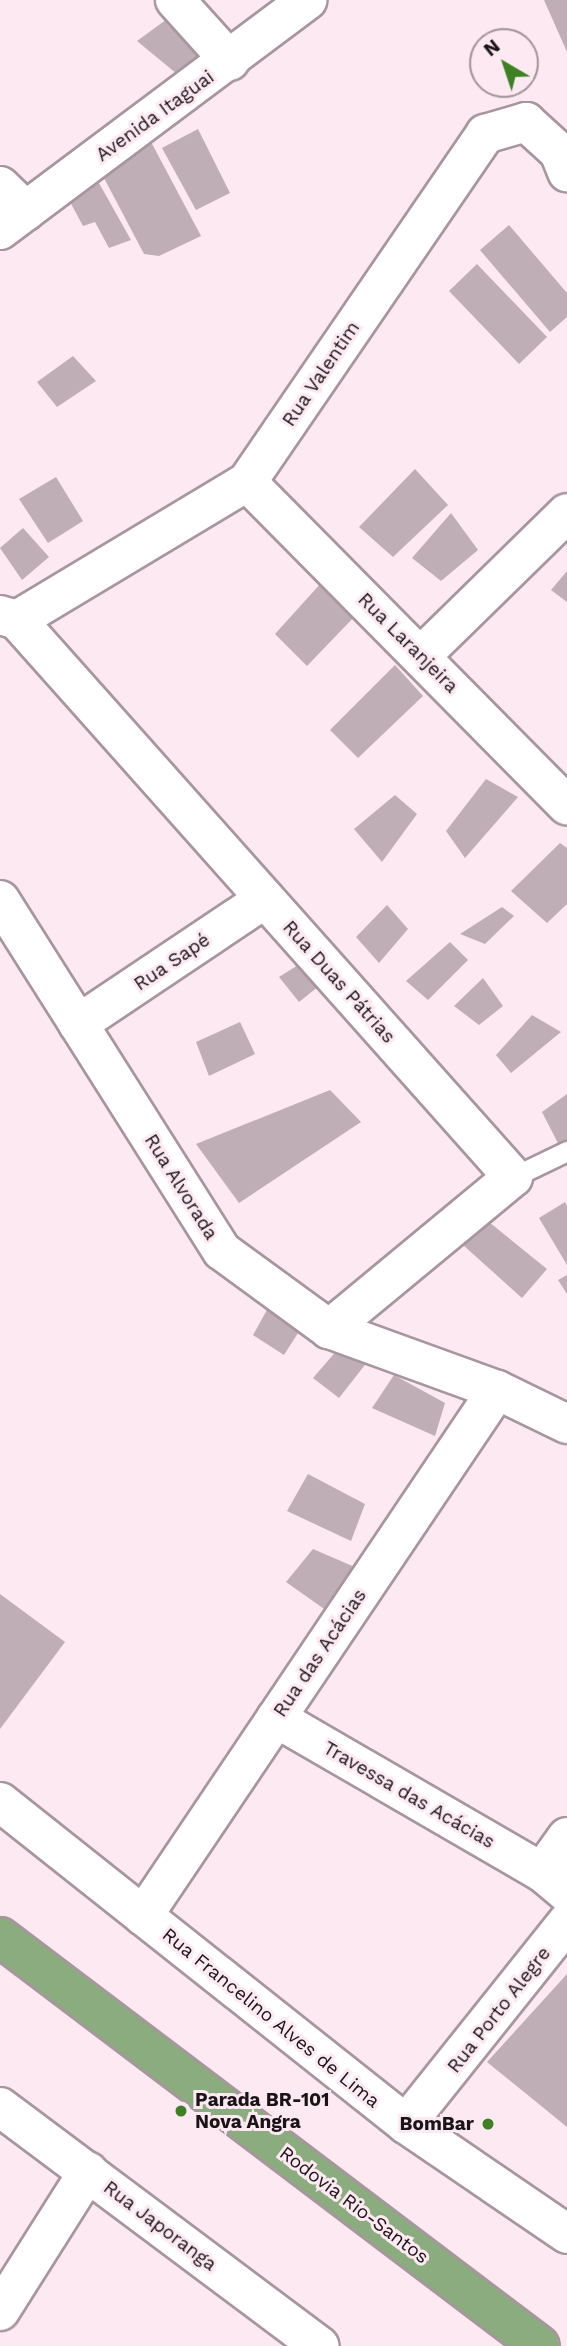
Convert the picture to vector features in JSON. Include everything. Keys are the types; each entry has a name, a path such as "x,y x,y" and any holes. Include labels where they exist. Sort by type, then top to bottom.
{"highway":[{"name":"Rodovia Rio-Santos","path":"0,1937 540,2346"}],"street":[{"path":"175,0 230,61"},
{"name":"Avenida Itaguai","path":"9,209 230,61 308,0"},
{"name":"Rua Valentim","path":"8,618 247,482 485,134 526,122 559,152 567,172"},
{"name":"Rua Laranjeira","path":"247,482 567,805"},
{"path":"421,656 567,513"},
{"name":"Rua Duas Pátrias","path":"8,618 265,899 513,1177"},
{"name":"Rua Sapé","path":"78,1024 265,899"},
{"name":"Rua Alvorada","path":"0,900 222,1251 328,1329 497,1390 567,1423"},
{"path":"328,1329 513,1177"},
{"name":"Rua das Acácias","path":"144,1916 497,1390"},
{"name":"Travessa das Acácias","path":"276,1718 554,1882"},
{"name":"Rua Francelino Alves de Lima","path":"0,1802 144,1916 418,2111 559,2228"},
{"path":"554,1882 567,1837"},
{"name":"Rua Porto Alegre","path":"418,2111 567,1922"},
{"name":"Rua Japoranga","path":"0,2107 320,2346"},
{"path":"0,2311 88,2172"}],"lane":[{"path":"513,1177 567,1151"}],"building":[{"path":"544,0 567,0 567,52"},
{"path":"174,14 207,49 177,74 137,41"},
{"path":"198,129 230,193 196,210 162,148"},
{"path":"150,140 201,236 159,256 144,254 104,178"},
{"path":"99,183 131,240 109,248 95,222 83,226 69,200"},
{"path":"509,225 567,293 567,317 550,332 480,250"},
{"path":"477,264 547,337 519,364 449,291"},
{"path":"73,356 96,381 57,407 37,382"},
{"path":"415,469 448,505 393,557 359,527"},
{"path":"56,477 83,521 48,543 19,499"},
{"path":"451,513 478,550 441,581 412,558"},
{"path":"23,528 49,557 22,580 0,548"},
{"path":"567,571 567,602 551,590"},
{"path":"322,582 356,615 307,666 275,634"},
{"path":"395,665 423,696 358,758 330,730"},
{"path":"486,779 518,797 465,858 446,831"},
{"path":"395,795 417,814 382,862 354,829"},
{"path":"560,843 567,848 567,904 547,923 511,891"},
{"path":"387,905 408,929 379,963 356,937"},
{"path":"502,907 514,916 485,944 460,934"},
{"path":"450,942 468,960 428,1000 406,981"},
{"path":"306,960 324,982 299,1002 279,977"},
{"path":"483,978 503,1006 479,1025 454,1006"},
{"path":"532,1015 561,1032 511,1073 496,1055"},
{"path":"240,1022 255,1054 209,1076 196,1042"},
{"path":"330,1090 361,1122 239,1203 196,1144"},
{"path":"567,1094 567,1150 563,1153 542,1112"},
{"path":"565,1202 567,1206 567,1265 539,1218"},
{"path":"489,1222 547,1269 522,1298 463,1245"},
{"path":"567,1275 567,1294 558,1280"},
{"path":"272,1301 305,1322 284,1355 253,1335"},
{"path":"344,1342 368,1361 339,1398 313,1378"},
{"path":"394,1375 445,1403 435,1436 372,1408"},
{"path":"308,1474 365,1504 351,1541 287,1511"},
{"path":"313,1549 357,1568 327,1611 286,1582"},
{"path":"0,1594 65,1642 0,1729"},
{"path":"567,1974 567,2127 487,2062"}],"place":[{"name":"Parada BR-101 Nova Angra","path":"181,2111"},
{"name":"BomBar","path":"488,2124"}]}
